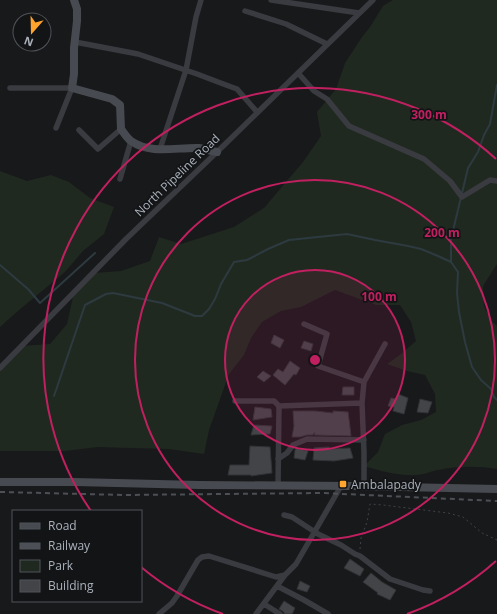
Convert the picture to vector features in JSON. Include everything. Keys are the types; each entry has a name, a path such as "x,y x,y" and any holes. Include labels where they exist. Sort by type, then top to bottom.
{"street":[{"path":"56,128 72,88 74,74 77,10 74,0"},
{"path":"160,149 186,70 196,17 201,0"},
{"path":"271,0 359,14"},
{"name":"North Pipeline Road","path":"0,368 126,239 373,0"},
{"path":"245,11 286,24 328,44"},
{"path":"75,42 138,54 186,70 237,90 257,112"},
{"path":"298,73 314,90 327,99 349,126 424,159 450,182 462,197 490,180 497,181"},
{"path":"10,88 72,88 112,99 120,105 121,130 131,141 145,147 160,149 201,148 217,152"},
{"path":"79,130 98,149 121,130"},
{"path":"120,179 131,141"},
{"path":"304,324 327,334 318,366 364,382"},
{"path":"364,486 362,404 364,382 385,344"},
{"path":"235,401 274,401 279,406 278,486"},
{"path":"279,406 362,404"},
{"path":"278,459 287,453 293,445 306,439 364,440"},
{"path":"0,482 497,489"},
{"path":"256,614 285,575 296,564 341,486"},
{"path":"284,515 292,517 318,534 360,556 390,579 430,591"},
{"path":"159,614 172,603 198,560 202,557 209,556 276,577 285,575"},
{"path":"277,586 328,614"},
{"path":"264,604 280,614"}],"path":[{"path":"360,556 361,538 367,522 370,504 448,513 463,517 482,533 497,540"}],"green space":[{"path":"393,0 497,0 497,264 483,286 484,306 490,319 497,326 497,469 460,467 438,470 419,475 403,475 364,466 378,452 385,434 402,425 421,420 436,412 435,394 425,375 387,364 416,341 411,322 400,305 376,305 335,290 301,307 281,311 262,322 251,338 244,355 229,374 209,430 204,454 169,449 97,447 65,451 0,451 0,368 21,346 50,344 67,324 74,292 93,273 121,271 150,261 159,237 181,244 234,227 264,208 303,162 321,136 317,112 336,89 345,63 383,6"},
{"path":"0,171 27,181 51,175 69,182 90,198 114,207 104,234 83,251 65,272 0,327"}],"building":[{"path":"274,335 284,340 280,348 271,343"},
{"path":"304,341 313,344 311,351 301,348"},
{"path":"290,361 300,368 296,375 294,374 285,385 273,375 278,369 283,372"},
{"path":"263,371 271,376 264,382 257,377"},
{"path":"343,387 354,387 354,395 342,395"},
{"path":"398,394 408,398 404,414 393,411 394,407 388,406 391,398 396,399"},
{"path":"420,399 432,402 428,413 417,412"},
{"path":"255,407 271,409 272,417 253,420"},
{"path":"293,411 333,413 333,411 348,412 351,436 314,435 314,433 313,435 292,437 294,426"},
{"path":"254,425 272,426 270,434 251,435"},
{"path":"250,446 270,447 272,473 251,476 228,475 230,465 249,465"},
{"path":"329,447 329,449 350,448 353,458 334,461 313,460 314,448"},
{"path":"296,448 308,451 305,460 294,458"},
{"path":"350,559 364,569 360,576 344,568"},
{"path":"371,573 382,582 396,590 390,600 377,594 378,593 363,582"},
{"path":"300,581 310,586 307,592 297,589"},
{"path":"284,601 295,608 292,614 284,614 284,612 279,609"}],"waterway":[{"path":"451,262 451,239 468,168 478,152 490,124 497,85"},
{"path":"54,396 85,305 106,294 113,293 162,303 195,316 202,316 209,309 215,299 221,284 234,262 247,260 289,240 347,234 421,249 451,262 458,272 457,293 459,312 472,367 481,380 491,389 497,400"},
{"path":"0,265 28,289 40,303 95,253"}],"railway":[{"path":"0,492 124,495 322,493 497,501"}],"place":[{"name":"Ambalapady","path":"343,484"}]}
